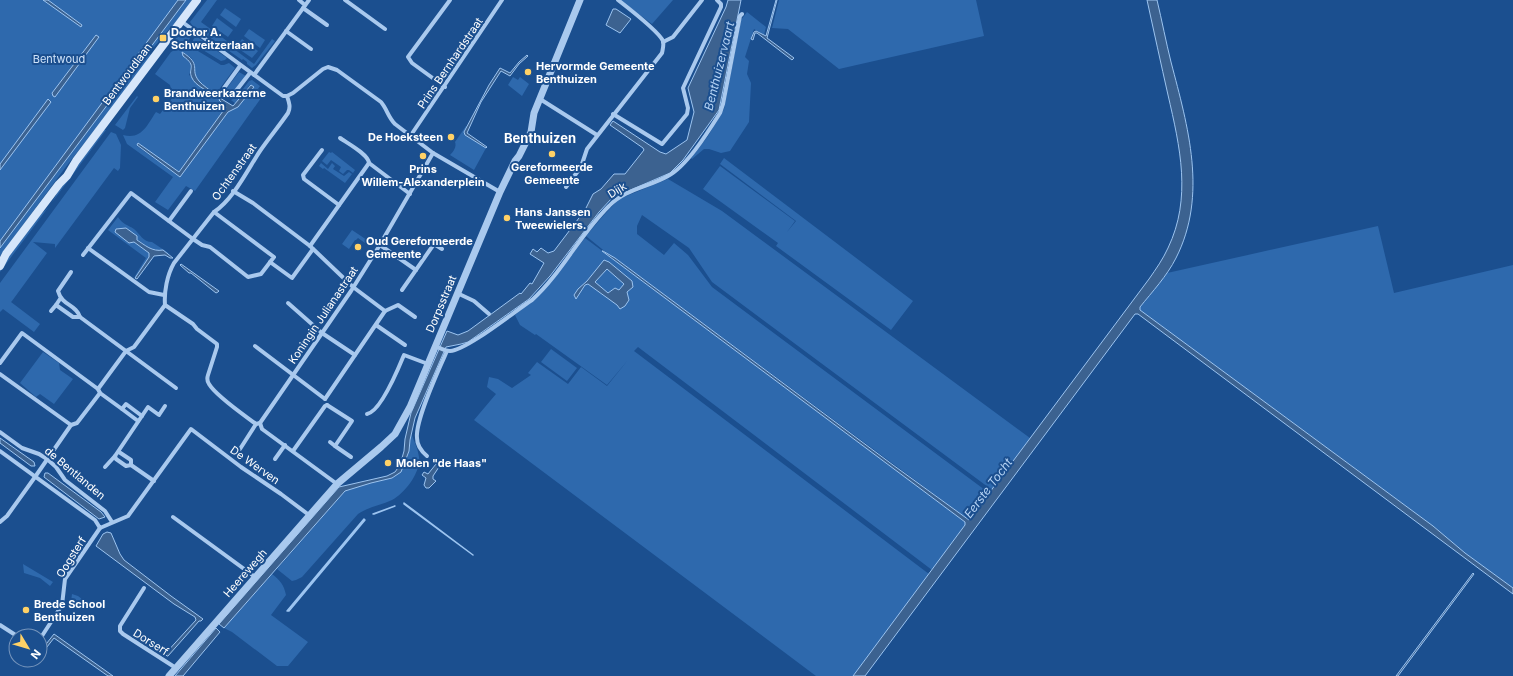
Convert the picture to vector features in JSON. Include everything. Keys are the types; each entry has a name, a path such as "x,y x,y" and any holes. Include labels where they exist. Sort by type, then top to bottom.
{"main road":[{"name":"Bentwoudlaan","path":"0,266 3,256 59,184 67,176 76,161 149,62 197,0"}],"street":[{"path":"299,0 327,26"},
{"path":"240,66 224,88 224,93 230,96 232,96 252,74 309,0"},
{"path":"345,0 385,29"},
{"path":"445,87 412,63 408,58 450,0"},
{"name":"Prins Bernhardstraat","path":"411,135 445,87 502,0"},
{"name":"Dorpsstraat","path":"336,484 382,447 395,434 410,407 428,364 437,347 457,293 500,192 531,132 534,112 580,0"},
{"path":"566,187 581,167 587,149 597,135 662,53 663,42 661,38 638,16 618,0"},
{"path":"663,42 673,37 702,0"},
{"path":"613,114 662,144 663,143 687,114 688,108 683,88 721,7 721,4 717,0"},
{"name":"Dijk","path":"446,351 457,350 475,340 538,294 601,214 615,200 628,192 668,177 678,170 686,161 720,113 740,16 742,14"},
{"path":"181,21 280,95 287,96 292,94 323,69 328,67 337,70 381,102 385,107 389,118 434,153 500,192"},
{"path":"286,31 311,49"},
{"name":"Ochtenstraat","path":"270,262 274,257 214,212 220,208 234,191 261,149 288,113 289,103 287,96"},
{"path":"540,100 597,135"},
{"path":"340,138 364,154 369,163 410,194"},
{"path":"322,150 303,175 304,180 339,205"},
{"name":"Koningin Julianastraat","path":"240,449 353,287 380,245 434,153"},
{"path":"83,255 131,192 193,239 202,245 210,247 248,277 261,274 270,262 292,278 339,205 369,163"},
{"path":"169,221 191,191"},
{"path":"234,191 258,207 312,248 353,287 385,311"},
{"path":"0,522 7,516 35,478 71,425 77,423 126,351 134,347 165,305 164,295 171,268 214,212"},
{"path":"402,290 434,244 442,249"},
{"path":"380,245 416,270"},
{"path":"88,248 149,292 164,295"},
{"path":"71,272 58,291 60,299 78,312 80,317 176,388"},
{"path":"457,293 474,302 489,314"},
{"path":"51,311 60,299"},
{"path":"288,303 322,333 355,355"},
{"path":"56,304 73,317 80,317"},
{"path":"165,305 193,324 197,329 215,342 217,347 208,375 208,383 217,393 236,409 258,423 262,429 336,484"},
{"path":"324,399 385,311 398,305 415,317"},
{"path":"376,325 405,345"},
{"path":"0,363 22,333 138,421"},
{"path":"255,346 324,399 327,405 352,421 335,446"},
{"path":"427,456 421,451 416,438 417,430 432,386 446,351 437,347"},
{"path":"367,414 374,411 390,388 404,355 428,364"},
{"path":"0,374 71,425"},
{"path":"122,409 126,404 142,416"},
{"path":"293,451 327,405"},
{"path":"105,467 119,452 148,407 159,415 165,406"},
{"name":"De Werven","path":"154,481 191,429 309,516"},
{"name":"de Bentlanden","path":"0,432 22,448 39,454 47,459 56,467 65,480 106,511 112,522"},
{"path":"330,442 351,457"},
{"path":"275,458 285,445"},
{"path":"0,451 35,478 95,520 100,528 128,516 154,481 131,465 126,466 116,459 115,456"},
{"path":"119,452 131,460 131,465"},
{"name":"Heerewegh","path":"169,676 336,484"},
{"path":"173,517 255,577"},
{"name":"Oogsterf","path":"47,628 62,605 65,579 100,528"},
{"name":"Dorserf","path":"144,588 120,626 120,631 176,668"}],"green space":[{"name":"Bentwoud","path":"0,0 178,0 0,242"},
{"path":"186,0 193,0 173,28 171,27 149,53 152,56 65,168 0,256 0,248"},
{"path":"207,0 217,0 201,22 231,44 230,46 254,64 272,39 275,41 252,68 243,59 242,60 192,25 190,22"},
{"path":"620,0 673,0 652,24"},
{"path":"779,0 976,0 984,36 839,69 788,29 772,28"},
{"path":"225,8 241,19 236,27 220,15"},
{"path":"747,12 766,27 764,35 754,29 745,57 749,61 747,74 751,83 749,122 730,151 721,153 704,149 692,159 691,158 708,136 724,109 741,20"},
{"path":"217,18 233,30 228,37 212,26"},
{"path":"249,29 265,40 260,48 244,36"},
{"path":"181,31 190,32 193,34 188,41 175,44 174,41"},
{"path":"196,36 227,58 221,61 193,44 193,40"},
{"path":"242,39 258,51 252,58 236,47"},
{"path":"184,45 188,45 221,65 229,63 235,68 215,95 226,107 178,173 138,143 137,146 180,177 228,112 238,107 254,87 249,86 236,104 231,100 237,97 249,81 252,80 260,86 258,89 262,92 265,90 266,91 195,191 186,186 168,210 155,202 173,177 127,144 123,135 135,135 143,130 156,112 160,114 173,97 170,85 155,74 171,52","holes":["182,52 192,59 195,66 195,75 202,85 189,75 191,65 189,60"]},
{"path":"239,72 246,76 234,92 229,93 227,88"},
{"path":"513,77 518,80 520,77 529,84 522,96 508,85"},
{"path":"137,96 138,97 130,108 125,128 123,130 115,125"},
{"path":"466,126 464,132 465,135 486,148 474,170 450,155 455,148 455,142"},
{"path":"103,130 106,130 52,203 58,190"},
{"path":"111,132 116,134 121,145 120,168 118,171 114,168 55,248 55,244 33,242 47,253 11,302 40,324 34,332 3,309 0,312 0,283"},
{"path":"329,152 332,152 355,170 353,173 347,170 343,174 339,171 341,167 331,160 327,165 322,161"},
{"path":"724,158 913,301 891,330 776,246 778,243 703,189 720,166 795,221 787,232 796,221 720,164"},
{"path":"321,163 328,169 332,163 335,166 333,169 344,176 349,172 352,174 345,183 319,166"},
{"path":"668,179 722,211 1030,438 992,490 712,282 689,248 642,215 637,226 637,234 664,255 674,243 688,255 712,287 989,493 969,520 613,258 586,236 619,199"},
{"path":"49,206 0,272 0,269 39,215"},
{"path":"118,217 123,223 134,229 144,239 152,242 170,254 152,249 137,239 134,242 149,253 149,257 135,278 146,258 108,230"},
{"path":"1378,226 1394,293 1513,265 1513,588 1465,553 1433,526 1140,310 1140,307 1167,273"},
{"path":"352,230 367,240 365,243 358,238 349,249 342,244"},
{"path":"585,238 965,522 965,525 932,570 638,347 634,351 929,574 853,676 816,676 474,420 496,394 487,387 489,377 498,379 512,388 531,375 528,373 537,362 568,384 581,367 607,386 628,360 607,385 536,334 535,335 520,325 515,315 543,291"},
{"path":"551,349 577,368 567,381 541,362"},
{"path":"43,352 59,363 60,370 73,379 54,404 40,394 36,397 20,383"},
{"path":"411,433 418,451 419,463 415,475 407,487 392,500 358,514 302,577 292,581 277,569 345,491 392,478 404,467 409,451"},
{"path":"23,564 53,582 50,586 40,578 24,573"},
{"path":"272,574 281,583 286,595 271,615 308,642 288,666 277,666 232,632 224,628"},
{"path":"72,594 78,596 91,606 87,610 71,602"}],"water":[{"path":"43,0 48,0 82,25 81,27"},
{"path":"178,0 186,0 0,248 0,241"},
{"name":"Benthuizervaart","path":"728,0 741,0 719,110 683,160 670,173 612,198 599,212 550,276 529,299 468,342 446,347 415,418 409,451 401,472 392,478 345,491 224,628 219,624 339,487 387,476 395,472 400,465 404,451 411,413 447,331 458,335 468,331 520,293 521,294 530,283 532,284 544,263 530,254 533,249 537,252 541,248 548,253 554,251 585,210 593,194 601,189 614,174 625,174 644,150 610,125 613,121 660,152 666,154 687,140 694,112 688,88"},
{"path":"776,0 767,38 794,58 792,60 757,33 755,33 753,40 751,39 756,31 766,36"},
{"path":"1147,0 1157,0 1188,136 1192,161 1193,185 1191,210 1186,234 1176,258 1164,277 1140,307 1140,310 1433,526 1465,553 1513,588 1513,594 1138,314 1135,314 865,676 853,676 965,525 965,522 602,251 615,258 969,520 1149,279 1166,252 1175,229 1180,210 1182,191 1180,153"},
{"path":"613,9 616,9 631,19 620,33 606,25"},
{"path":"96,35 99,37 55,97 53,96 52,93"},
{"path":"182,52 192,60 196,77 213,94 193,81 191,75 191,65 183,56"},
{"path":"527,55 528,56 519,64 510,76 501,71 481,102 467,133 487,147 486,148 465,135 464,132 489,85 500,68 510,73"},
{"path":"251,85 254,87 238,107 228,112 180,177 137,145 138,143 179,172 226,107 219,100 220,98 233,106"},
{"path":"48,99 51,102 0,170 0,164"},
{"path":"126,228 137,236 137,240 146,246 155,250 163,250 173,258 165,255 154,256 137,279 135,278 149,257 149,253 134,242 129,243 115,232 116,229"},
{"path":"604,260 609,262 632,281 633,287 627,292 629,300 625,306 620,309 617,305 588,284 585,285 576,299 574,295","holes":["607,269 624,284 619,290 615,288 608,293 595,282"]},
{"path":"181,264 219,291 216,293 189,273 180,265"},
{"path":"0,438 34,462 35,466 31,466 0,443"},
{"path":"436,464 439,467 433,476 433,479 436,481 429,488 426,488 424,485 426,478 422,475 424,472 428,474"},
{"path":"45,473 48,473 101,512 105,517 99,519 44,477"},
{"path":"107,532 111,533 124,560 203,619 199,621 168,656 165,654 196,620 195,617 174,604 96,546 103,534"},
{"path":"1473,573 1474,574 1398,676 1396,676"},
{"path":"216,628 220,632 183,676 175,676"},
{"path":"54,634 113,676 108,676 54,638 48,646 48,642"}],"waterway":[{"path":"404,503 473,555 404,504 404,503"},
{"path":"395,506 374,514 373,514 395,506"},
{"path":"364,519 365,520 289,611 287,611 364,519"}],"place":[{"name":"Doctor A. Schweitzerlaan","path":"163,38"},
{"name":"Hervormde Gemeente Benthuizen","path":"528,72"},
{"name":"Brandweerkazerne Benthuizen","path":"156,99"},
{"name":"De Hoeksteen","path":"451,137"},
{"name":"Gereformeerde Gemeente","path":"552,154"},
{"name":"Prins Willem-Alexanderplein","path":"423,156"},
{"name":"Hans Janssen Tweewielers.","path":"507,218"},
{"name":"Oud Gereformeerde Gemeente","path":"358,247"},
{"name":"Molen \"de Haas\"","path":"388,463"},
{"name":"Brede School Benthuizen","path":"26,610"}],"district":[{"name":"Benthuizen","path":"540,138"}],"water label":[{"name":"Eerste Tocht","path":"988,488"}]}
